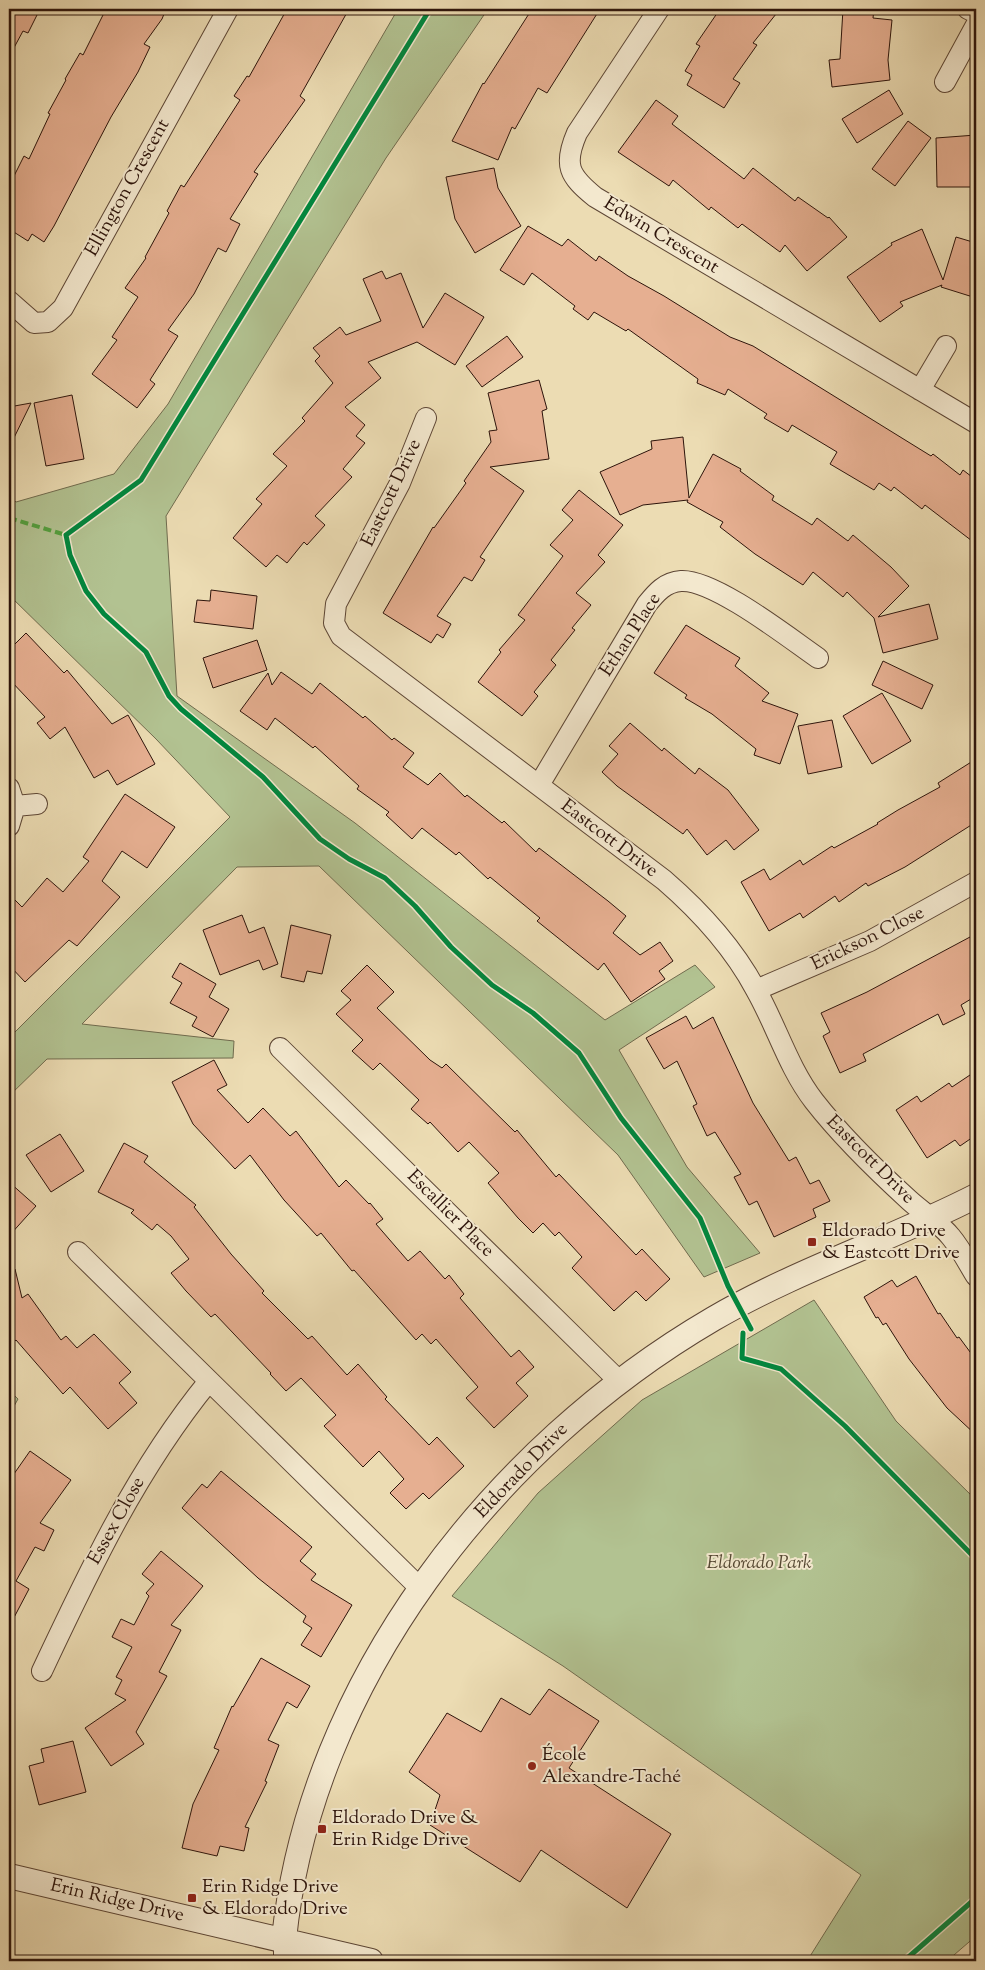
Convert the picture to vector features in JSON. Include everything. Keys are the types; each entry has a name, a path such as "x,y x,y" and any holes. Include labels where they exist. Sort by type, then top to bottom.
{"street":[{"name":"Ellington Crescent","path":"9,301 34,323 48,322 60,312 228,9"},
{"name":"Edwin Crescent","path":"659,9 577,133 569,151 568,162 570,170 576,179 595,197 976,423"},
{"path":"968,9 976,13"},
{"path":"945,82 976,25"},
{"path":"920,390 946,346"},
{"name":"Eastcott Drive","path":"426,418 400,483 340,595 334,612 334,623 341,636 664,880 697,910 728,946 756,990 787,1058 813,1099 841,1133 909,1200 950,1236 976,1276"},
{"name":"Ethan Place","path":"539,785 647,604 667,585 689,581 708,587 774,627 818,658"},
{"path":"9,826 12,797 37,804"},
{"name":"Erickson Close","path":"756,990 870,941 976,882"},
{"name":"Escallier Place","path":"280,1048 619,1381"},
{"name":"Eldorado Drive","path":"284,1950 287,1906 303,1840 333,1748 380,1652 422,1589 474,1520 527,1461 564,1426 619,1381 674,1343 738,1305 812,1269 931,1218 976,1196"},
{"path":"78,1252 422,1589"},
{"name":"Essex Close","path":"42,1671 97,1555 136,1482 182,1415 209,1381"},
{"name":"Erin Ridge Drive","path":"9,1876 284,1950 372,1961"}],"green space":[{"path":"398,9 488,9 386,158 166,516 177,696 355,823 605,1020 695,965 715,987 619,1050 687,1167 760,1253 704,1277 618,1155 319,866 237,867 82,1024 234,1041 233,1058 47,1059 9,1096 9,1038 230,817 156,739 9,595 9,496 16,502 114,474 168,404"},
{"name":"Eldorado Park","path":"814,1300 896,1421 976,1500 976,1936 947,1961 807,1961 861,1875 563,1666 452,1596 538,1493 642,1400"},
{"path":"9,1390 18,1399 9,1415"}],"building":[{"path":"9,9 40,9 28,33 23,31 9,57"},
{"path":"106,9 166,9 162,19 144,44 150,47 138,72 111,117 54,226 44,242 32,234 28,241 9,229 9,186 24,156 29,159 50,114 48,113 65,79 80,53 83,55"},
{"path":"287,9 349,9 300,96 305,100 254,172 258,174 230,219 240,224 226,252 218,248 194,294 168,330 178,336 150,380 155,384 137,408 92,374 117,340 112,337 138,297 125,288 146,258 181,185 184,187 240,100 234,96 247,76 249,77"},
{"path":"532,9 600,9 547,93 538,88 515,129 512,127 498,160 452,141 483,83"},
{"path":"720,9 780,9 753,43 757,45 733,79 740,83 724,108 687,85 692,75 685,71 700,46 696,44"},
{"path":"843,9 874,9 873,18 892,20 888,60 890,80 832,87 829,60 840,59"},
{"path":"889,90 903,114 857,143 842,119"},
{"path":"656,100 678,116 672,124 744,179 753,168 795,201 798,197 829,217 847,237 807,271 785,245 780,252 742,224 738,228 711,207 709,210 673,180 669,186 618,152"},
{"path":"908,121 931,138 895,186 872,169"},
{"path":"976,135 976,187 937,187 936,138"},
{"path":"494,168 498,188 521,226 475,253 455,219 446,177"},
{"path":"528,226 562,246 568,239 596,261 599,256 628,276 730,337 753,346 931,456 933,454 960,475 963,470 976,480 976,544 925,505 922,509 894,487 891,491 879,483 874,490 830,464 837,452 792,425 788,432 764,418 767,414 728,389 725,395 697,383 698,379 628,329 626,331 594,312 588,320 573,309 575,306 532,273 524,285 500,270"},
{"path":"922,229 943,280 956,237 976,243 976,285 973,297 941,287 942,285 900,302 903,306 880,322 847,277 892,245 891,243"},
{"path":"382,271 386,279 401,273 423,328 445,293 484,317 455,365 417,342 368,362 381,378 345,407 365,425 356,436 365,443 343,469 352,477 315,516 325,525 307,545 304,542 287,563 277,555 266,567 233,538 262,504 256,499 287,466 273,454 305,421 302,418 333,383 315,361 320,356 313,348 340,327 346,335 381,321 363,279"},
{"path":"507,336 523,357 482,387 466,366"},
{"path":"539,380 547,409 542,411 549,459 490,467 524,491 480,557 485,560 472,581 464,577 437,616 451,624 443,638 437,634 431,643 383,613 433,527 466,483 464,481 491,442 489,431 497,430 488,393"},
{"path":"72,395 84,459 46,466 34,403"},
{"path":"31,403 9,448 9,407"},
{"path":"683,437 689,498 713,454 741,469 740,471 774,496 772,500 812,525 817,518 848,541 853,535 891,567 909,586 878,617 929,604 938,639 883,653 874,618 847,592 843,597 813,572 803,585 755,554 720,527 723,522 687,502 688,500 643,505 620,515 600,472 652,449 651,441"},
{"path":"579,490 623,525 598,555 605,562 576,593 591,605 572,628 575,630 551,660 556,665 534,692 538,696 522,716 478,682 501,652 499,650 525,620 518,615 563,556 550,545 573,520 562,510"},
{"path":"211,590 257,596 253,629 194,622 197,600 210,601"},
{"path":"686,625 740,658 735,666 769,693 762,701 798,714 780,764 754,755 756,749 712,714 685,698 687,695 654,673"},
{"path":"26,633 64,673 67,670 112,724 128,715 155,764 117,785 108,770 94,778 65,727 50,739 37,723 45,717 9,679 9,650"},
{"path":"257,640 267,670 213,688 203,658"},
{"path":"883,661 933,685 922,709 872,685"},
{"path":"281,672 312,694 320,683 363,718 365,716 392,740 394,738 414,753 403,767 428,785 440,773 465,797 467,795 502,823 504,821 536,852 539,848 608,901 626,916 613,933 640,955 660,942 673,961 659,971 665,979 631,1002 604,963 598,970 537,921 540,918 490,877 488,879 459,852 456,855 422,828 412,839 386,815 389,812 357,789 359,786 315,746 313,748 275,718 267,730 240,711 268,673 272,685"},
{"path":"882,693 911,741 872,764 843,716"},
{"path":"832,720 842,767 808,774 798,726"},
{"path":"630,723 662,751 664,748 695,774 699,768 728,790 759,830 734,850 726,840 707,855 687,829 683,834 617,786 602,772 618,754 609,746"},
{"path":"976,759 976,822 905,867 868,886 866,883 839,902 835,896 803,918 800,913 769,931 741,882 764,869 770,880 800,860 803,865 832,846 834,848 878,824 898,810 940,787 938,783"},
{"path":"125,794 175,827 147,868 122,851 102,881 120,897 77,946 69,940 25,982 9,965 9,894 22,907 47,878 63,892 89,861 83,857"},
{"path":"242,915 249,933 264,927 278,964 263,970 259,960 220,975 203,930"},
{"path":"291,925 331,935 322,974 307,971 304,982 281,977"},
{"path":"970,937 976,948 976,996 961,1005 965,1014 943,1025 938,1014 863,1054 866,1061 840,1073 823,1036 830,1032 821,1013 867,992"},
{"path":"180,963 216,984 209,997 229,1009 213,1037 192,1026 197,1017 170,1003 182,983 172,977"},
{"path":"367,965 394,992 377,1008 430,1060 442,1068 446,1064 515,1132 517,1130 556,1177 559,1174 636,1255 642,1249 670,1279 646,1301 636,1291 614,1311 572,1268 582,1257 559,1232 555,1236 543,1223 533,1233 518,1218 488,1183 499,1173 469,1142 458,1152 430,1122 428,1124 411,1109 419,1100 380,1063 373,1070 352,1051 363,1040 336,1014 351,1000 341,991"},
{"path":"686,1016 693,1029 713,1017 753,1103 789,1161 796,1157 810,1184 819,1180 830,1201 813,1209 816,1217 774,1237 757,1201 749,1205 734,1177 741,1174 715,1132 707,1136 693,1106 697,1104 677,1061 664,1069 646,1038"},
{"path":"214,1060 227,1085 217,1090 248,1123 263,1108 290,1136 296,1131 339,1187 346,1180 370,1203 383,1219 376,1224 408,1261 420,1251 445,1279 449,1275 464,1294 460,1298 511,1357 519,1350 534,1367 516,1383 528,1396 494,1428 466,1398 478,1387 436,1339 431,1344 422,1334 416,1340 354,1270 352,1271 321,1233 317,1236 284,1200 250,1155 235,1169 193,1124 172,1082"},
{"path":"976,1071 976,1135 960,1146 955,1140 927,1158 896,1110 917,1096 921,1102 949,1083 952,1087"},
{"path":"60,1134 84,1171 51,1192 26,1155"},
{"path":"124,1143 148,1156 144,1162 196,1205 194,1207 231,1254 264,1291 262,1293 308,1339 312,1336 347,1375 358,1364 387,1397 385,1399 429,1445 437,1437 464,1466 429,1499 423,1493 406,1509 390,1493 404,1479 379,1451 363,1467 324,1426 336,1415 301,1378 286,1391 215,1314 211,1317 186,1291 171,1273 189,1259 171,1236 157,1224 152,1230 131,1213 134,1210 98,1192"},
{"path":"9,1182 36,1206 9,1236"},
{"path":"15,1269 22,1298 28,1294 61,1340 66,1336 77,1348 94,1334 131,1372 119,1383 137,1403 108,1429 70,1387 63,1394 16,1340 9,1346 9,1270"},
{"path":"916,1276 938,1314 940,1313 957,1338 959,1337 976,1360 976,1435 947,1408 909,1359 886,1323 883,1325 878,1317 876,1318 864,1297 892,1280 897,1287"},
{"path":"30,1451 71,1480 40,1523 54,1530 44,1551 35,1547 16,1581 29,1589 9,1627 9,1481"},
{"path":"221,1471 312,1547 300,1561 316,1574 311,1580 352,1605 321,1657 301,1645 312,1628 303,1622 306,1616 258,1578 182,1508 202,1484 207,1488"},
{"path":"161,1551 203,1586 171,1625 181,1630 159,1672 167,1676 136,1732 144,1744 111,1766 85,1728 126,1700 115,1694 122,1680 116,1677 132,1647 112,1637 121,1619 134,1625 149,1596 146,1593 154,1584 142,1574"},
{"path":"261,1658 310,1686 297,1708 287,1702 268,1740 279,1745 265,1781 267,1782 245,1827 249,1828 244,1851 220,1846 217,1856 182,1848 193,1804 219,1750 214,1748 232,1706"},
{"path":"549,1689 599,1721 569,1768 671,1834 627,1908 541,1850 520,1882 430,1825 440,1795 409,1772 447,1713 481,1732 501,1698 530,1715"},
{"path":"73,1741 86,1792 39,1805 29,1766 44,1762 41,1749"}],"marked path":[{"path":"9,518 66,535"}],"cycle path":[{"path":"66,535 141,480 430,9"},
{"path":"66,535 70,555 86,591 104,614 146,652 169,696 181,709 263,777 320,839 349,859 385,878 415,906 451,947 492,985 533,1013 579,1053 621,1118 700,1218 728,1286 751,1329"},
{"path":"743,1333 742,1358 781,1369 845,1426 976,1559"},
{"path":"904,1961 976,1898"}],"place":[{"name":"Eldorado Drive & Eastcott Drive","path":"812,1242"},
{"name":"École Alexandre-Taché","path":"532,1766"},
{"name":"Eldorado Drive & Erin Ridge Drive","path":"322,1829"},
{"name":"Erin Ridge Drive & Eldorado Drive","path":"192,1898"}]}
